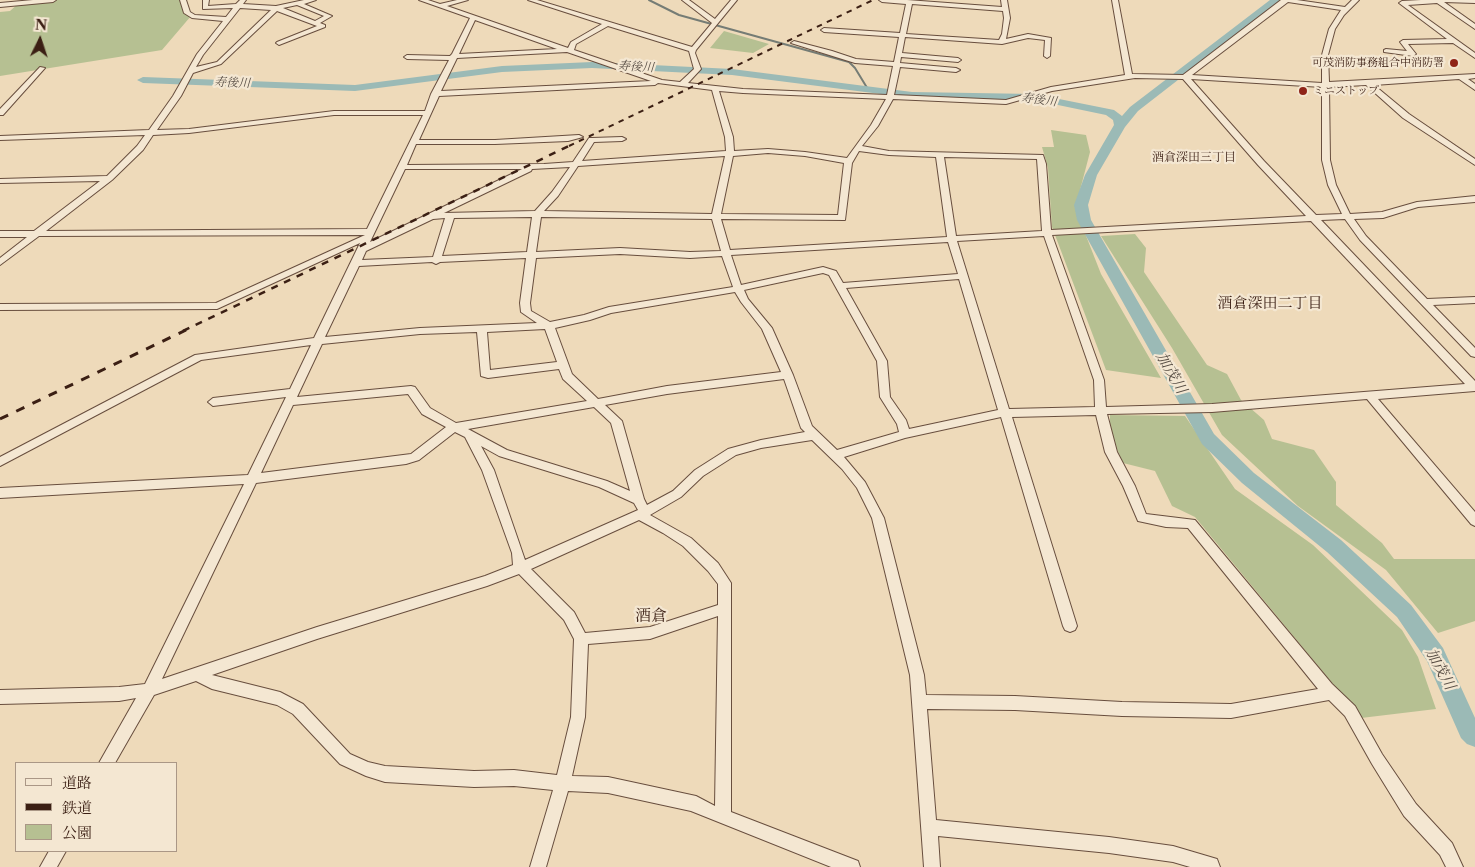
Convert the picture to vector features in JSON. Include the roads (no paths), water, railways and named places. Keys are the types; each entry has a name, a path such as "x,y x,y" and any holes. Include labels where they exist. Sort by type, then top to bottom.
{"street":[{"path":"0,5 53,0"},
{"path":"183,0 187,13 194,17 227,19"},
{"path":"206,0 205,8 238,6 276,8 313,0"},
{"path":"0,262 109,178 140,148 153,132 186,81 200,54 243,0"},
{"path":"422,0 661,82 714,89 891,95 1006,102 1051,89 1129,76 1326,84 1475,76"},
{"path":"440,6 465,0"},
{"path":"531,0 692,50"},
{"path":"685,0 713,24"},
{"path":"681,85 698,71 692,50 734,0"},
{"path":"882,0 1005,10"},
{"path":"1002,42 1007,18 1004,0"},
{"path":"1115,0 1129,76"},
{"path":"1182,77 1286,0 1346,9"},
{"path":"1321,6 1329,0"},
{"path":"1356,0 1346,9 1332,29 1328,43 1326,160 1332,185 1348,216 1363,238 1475,354"},
{"path":"1475,1 1454,0 1402,3 1475,56"},
{"path":"1459,0 1475,11"},
{"path":"433,216 537,214 842,218 849,161 874,126 891,95 908,2"},
{"path":"1440,2 1475,27"},
{"path":"0,12 10,11 19,3"},
{"path":"297,3 330,16 315,23"},
{"path":"191,71 219,63 276,8"},
{"path":"276,8 323,26 279,43"},
{"path":"109,762 149,690 319,341 412,142 473,18"},
{"path":"1463,19 1475,18"},
{"path":"407,57 453,57 568,50 571,49 572,43 607,24"},
{"path":"824,30 1002,42 1028,36 1048,38 1047,56"},
{"path":"1386,52 1412,54 1403,42 1454,40"},
{"path":"794,43 830,52 855,61 956,70"},
{"path":"1461,46 1475,46"},
{"path":"898,55 958,60"},
{"path":"0,113 42,68"},
{"path":"1182,77 1475,387"},
{"path":"1461,77 1475,88"},
{"path":"435,94 661,82"},
{"path":"1368,83 1406,116 1475,163"},
{"path":"714,89 725,121 730,154 716,216 738,289 744,300 767,328 788,375 807,428 835,455 861,485 878,518 917,675 932,867"},
{"path":"0,138 189,131 323,114 426,113"},
{"path":"412,142 495,142 579,137"},
{"path":"622,139 592,140 537,214 526,312 549,326 567,376 616,421 642,512 687,542 713,567 725,583 723,816"},
{"path":"857,148 889,153 1040,157 1047,233 1100,380 1102,421 1111,452 1129,486 1142,518 1166,522 1191,523 1331,693 1350,712 1377,759 1410,810 1446,849 1455,867"},
{"path":"401,167 532,167 768,151 805,154 849,161"},
{"path":"1464,155 1475,153"},
{"path":"940,155 952,240 1070,626"},
{"path":"361,250 532,167"},
{"path":"0,181 109,178"},
{"path":"355,263 620,251 690,255 727,254 1127,228 1383,215 1417,205 1475,198"},
{"path":"436,260 450,216"},
{"path":"0,234 368,235"},
{"path":"0,307 217,306 368,235"},
{"path":"0,462 199,357 319,341 420,331 549,326 586,318 609,310 738,289 822,270 833,273 882,361 885,397 902,423 905,434"},
{"path":"840,286 963,276"},
{"path":"1424,302 1475,300"},
{"path":"482,329 485,373 563,365"},
{"path":"0,493 252,479 406,460 415,457 454,427 666,390 788,375"},
{"path":"835,455 905,434 1004,413 1212,408 1475,387"},
{"path":"213,402 411,390 426,411 502,454 603,484 638,500"},
{"path":"1370,396 1475,521"},
{"path":"0,697 119,694 149,690 317,633 487,581 642,512 676,494 699,473 732,452 761,444 814,435"},
{"path":"470,436 488,470 518,553 520,567 569,616 581,639 578,717 564,784 538,867"},
{"path":"581,639 650,632 725,608"},
{"path":"198,674 212,682 280,699 298,709 345,759 366,769 384,774 474,780 514,778 564,784 608,785 696,804 698,807 723,816 824,862 852,867"},
{"path":"920,702 1015,703 1122,709 1231,711 1331,693"},
{"path":"929,827 1109,845 1173,854 1212,867"},
{"path":"48,867 57,852"}],"waterway":[{"path":"649,0 679,15 849,62 855,68 869,91"},
{"name":"加茂川","path":"1120,125 1134,109 1276,0"},
{"name":"寿後川","path":"143,80 355,88 502,69 592,65 732,72 912,95 1034,97 1110,112 1119,119 1120,125"},
{"name":"加茂川","path":"1120,125 1091,175 1081,205 1084,220 1208,439 1248,478 1334,546 1404,611 1435,655 1469,730 1475,736"}],"railway":[{"path":"569,146 873,0"},
{"path":"183,331 571,145"},
{"path":"0,419 186,330"}],"place":[{"name":"可茂消防事務組合中消防署","path":"1454,63"},
{"name":"ミニストップ","path":"1303,91"}],"district":[{"name":"酒倉深田三丁目","path":"1194,158"},
{"name":"酒倉深田二丁目","path":"1270,304"},
{"name":"酒倉","path":"651,616"}]}
